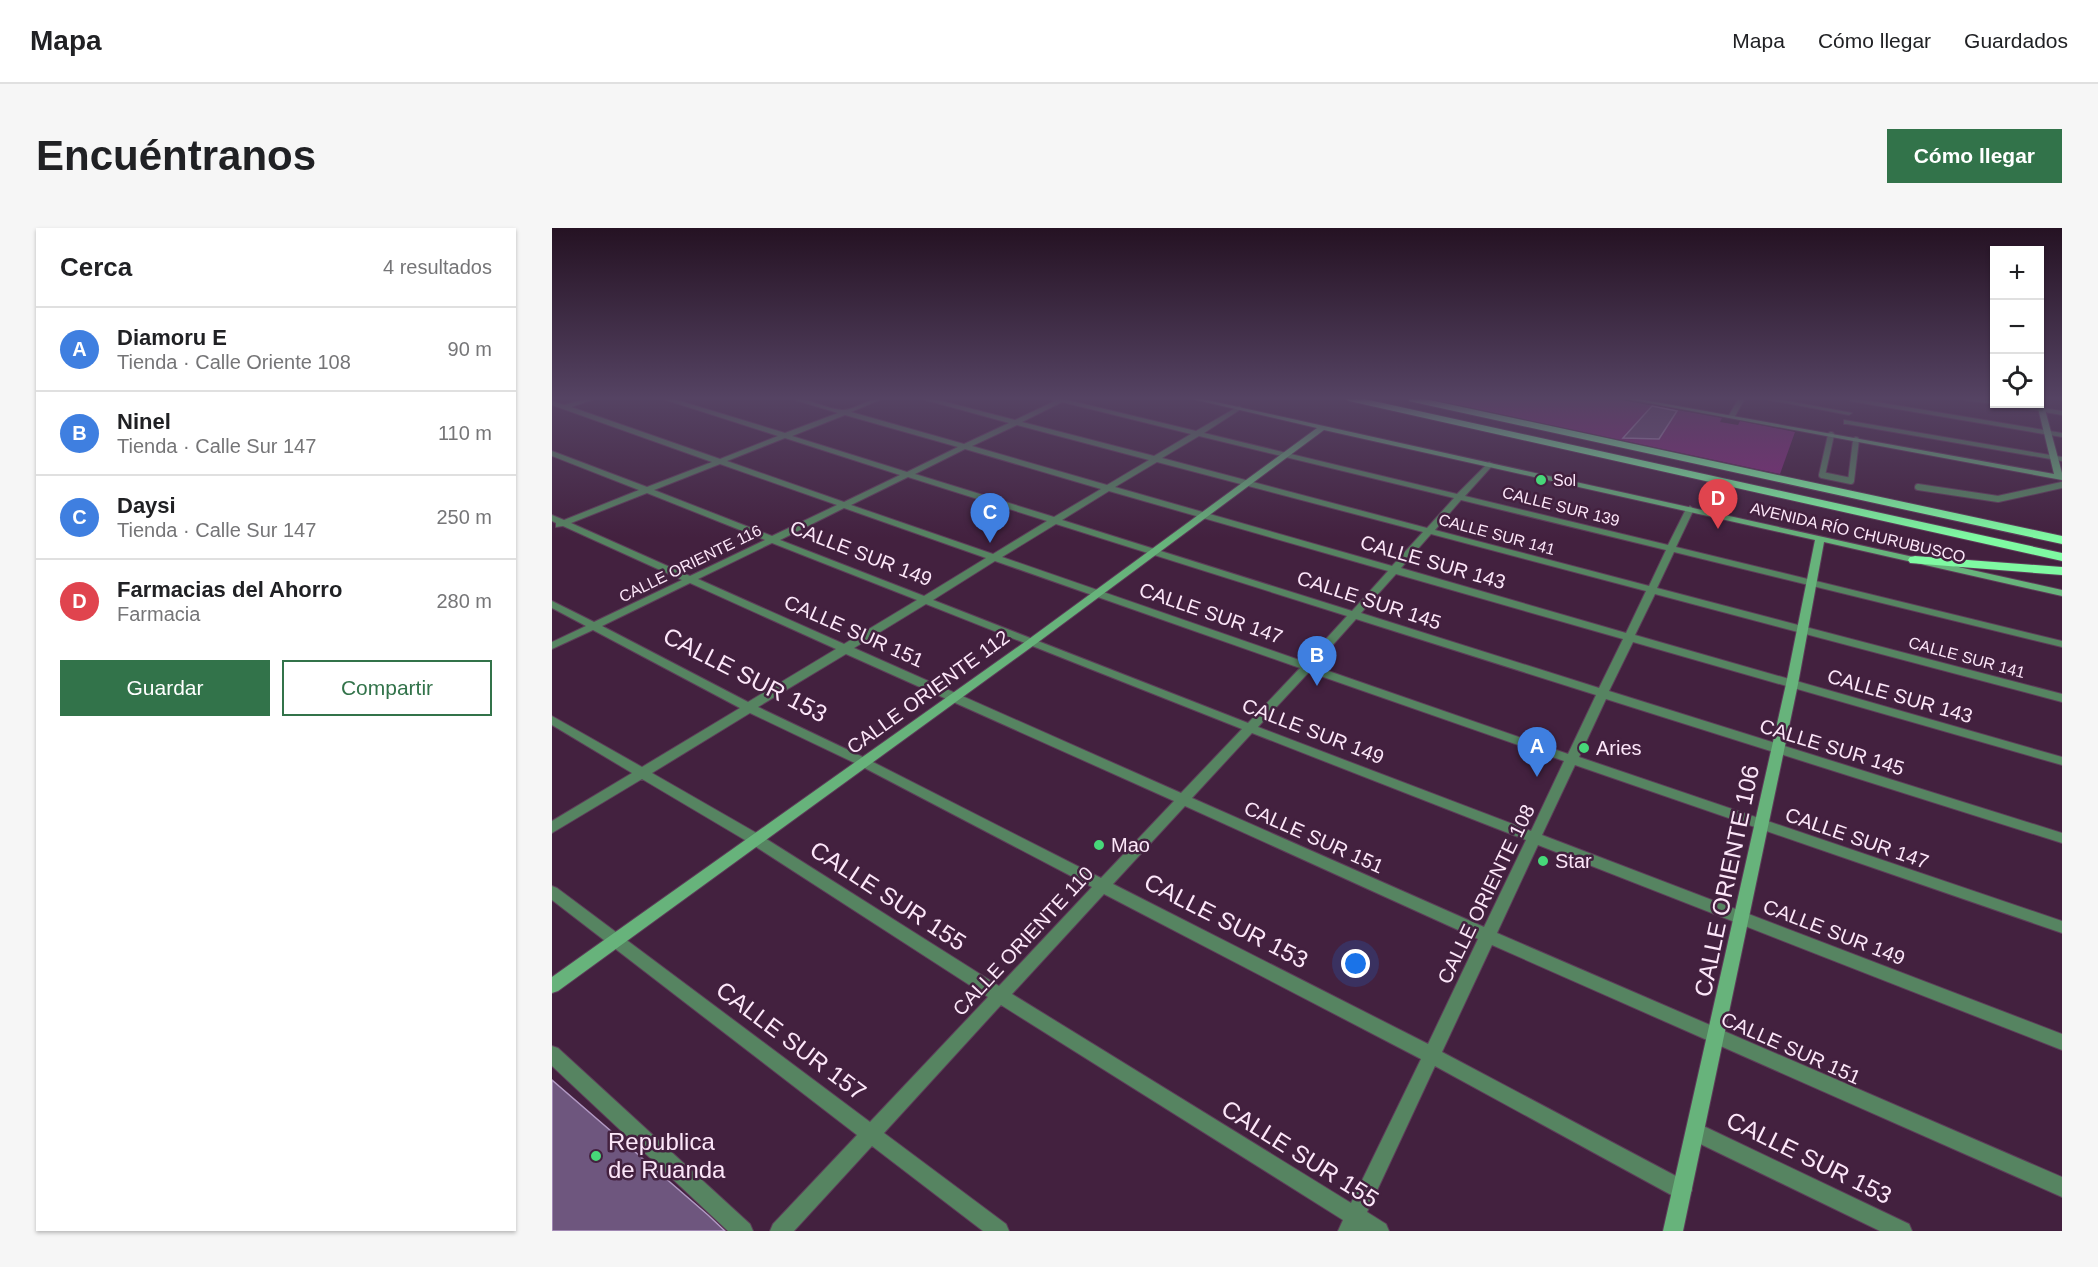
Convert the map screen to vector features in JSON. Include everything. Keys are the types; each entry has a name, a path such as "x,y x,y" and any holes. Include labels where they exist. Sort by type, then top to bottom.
{"highway":[{"path":"1559,445 2062,557"},
{"path":"1622,445 2062,540"},
{"path":"1915,560 2062,570"}],"street":[{"name":"CALLE SUR 147","path":"670,445 1573,760 2062,927"},
{"path":"556,523 760,445"},
{"name":"CALLE SUR 145","path":"815,445 2062,838"},
{"name":"CALLE SUR 143","path":"957,445 2062,761"},
{"name":"CALLE ORIENTE 116","path":"552,646 970,445"},
{"name":"CALLE SUR 141","path":"1101,445 2062,698"},
{"path":"552,828 1182,445"},
{"name":"CALLE SUR 139","path":"1247,445 2062,644"},
{"name":"CALLE ORIENTE 112","path":"552,986 1033,641 1300,445"},
{"name":"AVENIDA RÍO CHURUBUSCO","path":"1401,445 2062,593"},
{"path":"1881,445 2061,480 2058,459 2052,445"},
{"path":"1977,445 2058,459"},
{"name":"CALLE SUR 149","path":"552,453 1250,728 2062,1042"},
{"name":"CALLE ORIENTE 110","path":"780,1231 1308,666 1489,464"},
{"name":"CALLE ORIENTE 108","path":"1352,1224 1690,509"},
{"name":"CALLE SUR 151","path":"556,523 954,696 1488,936 2062,1187"},
{"name":"CALLE ORIENTE 106","path":"1673,1231 1804,630 1820,538"},
{"name":"CALLE SUR 153","path":"552,604 750,708 863,762 1431,1055 1682,1190"},
{"name":"CALLE SUR 155","path":"552,720 755,839 1352,1224 1379,1231"},
{"name":"CALLE SUR 157","path":"552,892 617,939 999,1231"},
{"path":"552,1054 743,1231"},
{"name":"CALLE SUR 153","path":"1695,1131 1902,1231"}],"lane":[{"path":"1829,445 1822,475 1851,481 1855,445"},
{"path":"1918,487 1998,500 2061,480"}],"shaded area":[{"path":"1644,445 1790,445 1780,474"}],"building":[{"name":"Republica de Ruanda","path":"552,1080 708,1215 725,1231 552,1231"}],"place":[{"name":"Sol","path":"1541,480"},
{"name":"Farmacias del Ahorro","path":"1718,529"},
{"name":"Daysi","path":"990,543"},
{"name":"Ninel","path":"1317,686"},
{"name":"Aries","path":"1584,748"},
{"name":"Diamoru E","path":"1537,777"},
{"name":"Mao","path":"1099,845"},
{"name":"Star","path":"1543,861"},
{"name":"Republica de Ruanda","path":"596,1156"}]}
